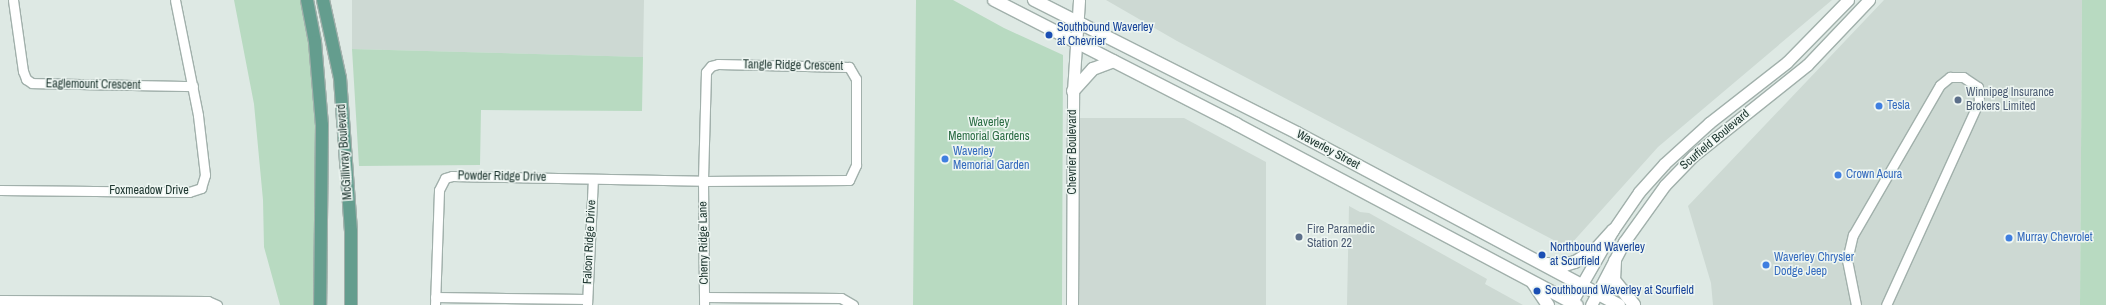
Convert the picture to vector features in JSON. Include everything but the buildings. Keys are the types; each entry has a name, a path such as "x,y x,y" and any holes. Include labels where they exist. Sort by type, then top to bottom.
{"main road":[{"name":"McGillivray Boulevard","path":"307,0 315,42 322,125 320,305"},
{"name":"McGillivray Boulevard","path":"323,0 340,78 351,231 350,305"},
{"name":"Waverley Street","path":"994,0 1114,61 1530,279 1573,304"},
{"name":"Waverley Street","path":"1034,0 1297,133 1619,305"},
{"path":"1073,91 1093,69 1114,61"},
{"path":"1539,262 1565,265 1575,262 1597,248 1613,230"},
{"path":"1615,261 1614,280 1634,305"},
{"path":"1530,279 1548,305"}],"street":[{"name":"Eaglemount Crescent","path":"13,0 23,71 26,79 32,83 193,86"},
{"name":"Foxmeadow Drive","path":"0,190 196,191 201,188 205,176 193,86 175,0"},
{"name":"Chevrier Boulevard","path":"1072,305 1073,91 1075,41 1079,0"},
{"name":"Scurfield Boulevard","path":"1573,304 1581,284 1613,230 1639,192 1664,164 1709,123 1787,62 1848,0"},
{"name":"Scurfield Boulevard","path":"1591,305 1643,213 1665,185 1693,156 1807,65 1869,0"},
{"name":"Tangle Ridge Crescent","path":"593,179 703,181 849,180 854,173 856,166 854,72 842,66 711,66 706,72 704,82 703,181"},
{"path":"1856,305 1847,260 1853,235 1940,85 1950,77 1963,77 1978,87 1979,101 1886,305"},
{"name":"Powder Ridge Drive","path":"435,301 439,190 445,178 593,179"},
{"name":"Falcon Ridge Drive","path":"587,302 593,179"},
{"name":"Cherry Ridge Lane","path":"703,181 705,301"},
{"path":"705,301 841,298 853,305"},
{"path":"0,300 208,301 217,305"},
{"path":"435,301 587,302"}],"shaded area":[{"path":"352,0 644,0 643,57 352,49"},
{"path":"1106,0 1832,0 1658,147 1571,244 1563,245 1177,41"},
{"path":"1884,0 2082,0 2080,305 1713,305 1711,283 1688,206"},
{"path":"1073,118 1184,118 1266,162 1266,305 1072,305"},
{"path":"1349,206 1360,212 1369,213 1487,279 1485,284 1523,305 1347,305"}],"green space":[{"path":"234,0 307,0 315,42 320,305 280,305 264,247 263,200 254,104"},
{"name":"Waverley Memorial Gardens","path":"916,0 953,0 1004,28 1063,55 1062,305 913,305"},
{"path":"2082,0 2106,0 2106,305 2080,305"},
{"path":"352,49 643,57 642,111 481,110 480,165 359,166"}],"place":[{"name":"Southbound Waverley at Chevrier","path":"1049,35"},
{"name":"Winnipeg Insurance Brokers Limited","path":"1958,100"},
{"name":"Tesla","path":"1879,106"},
{"name":"Waverley Memorial Garden","path":"945,159"},
{"name":"Crown Acura","path":"1838,175"},
{"name":"Fire Paramedic Station 22","path":"1299,237"},
{"name":"Murray Chevrolet","path":"2009,238"},
{"name":"Northbound Waverley at Scurfield","path":"1542,255"},
{"name":"Waverley Chrysler Dodge Jeep","path":"1766,265"},
{"name":"Southbound Waverley at Scurfield","path":"1537,291"}]}
